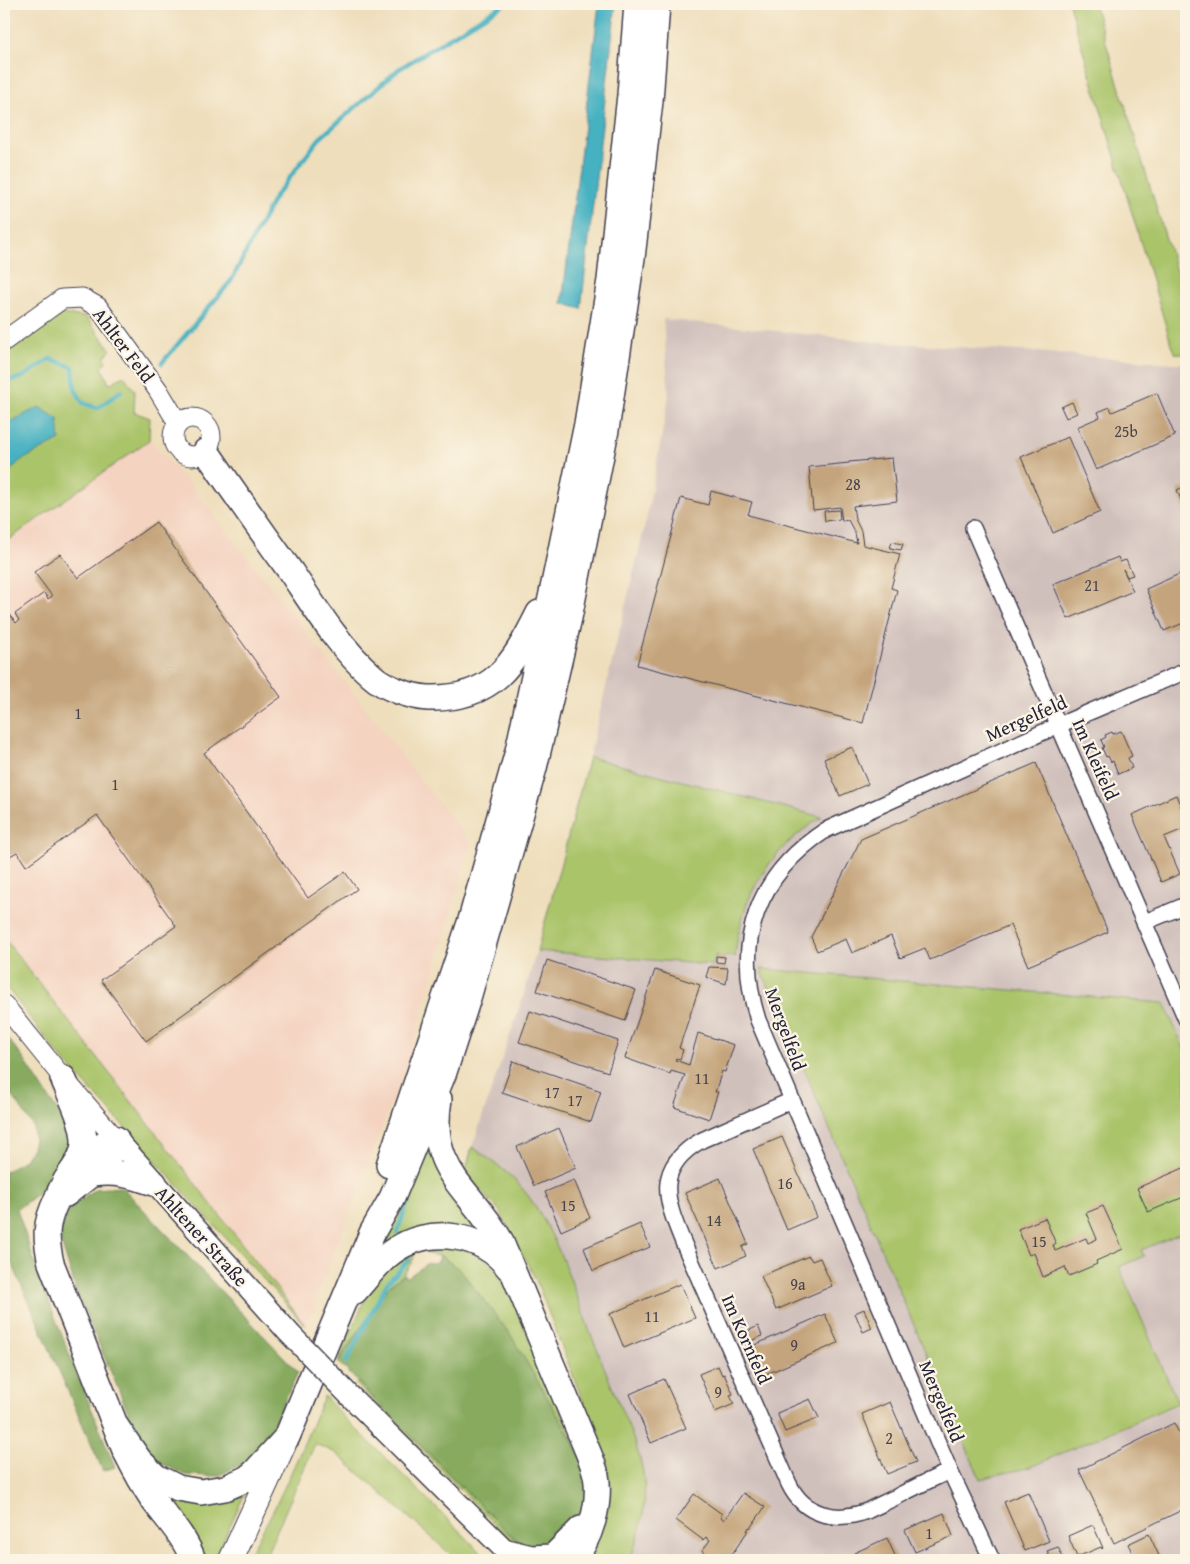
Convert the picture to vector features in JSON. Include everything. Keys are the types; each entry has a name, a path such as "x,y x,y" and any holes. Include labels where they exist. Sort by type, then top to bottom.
{"highway":[{"path":"372,1233 380,1191 471,920 518,751 587,424 610,280 630,95 637,4"},
{"path":"117,1428 139,1460 156,1477 178,1488 201,1492 225,1488 246,1479 287,1438 372,1233 392,1198 444,1072 473,980 534,768 574,590 606,430 632,258 650,101 657,4"},
{"path":"206,452 343,647 374,678 401,693 422,698 446,698 472,693 492,682 508,666 524,642 554,584"},
{"path":"444,1072 436,1115 441,1151 452,1176 495,1231 507,1256 596,1474 598,1494 591,1528 565,1559 511,1556"},
{"path":"63,1078 77,1112 84,1136 84,1170"},
{"path":"116,1140 101,1146 84,1170 64,1183 48,1220 46,1233 48,1248 51,1263 133,1467 154,1501 184,1541 193,1560"},
{"path":"84,1170 133,1175 154,1183"},
{"path":"342,1306 393,1251 429,1236 454,1236 477,1242 497,1255 513,1273"}],"main road":[{"name":"Ahltener Straße","path":"116,1140 288,1333 511,1556"},
{"path":"231,1560 287,1438"}],"street":[{"name":"Ahlter Feld","path":"4,341 62,300 82,298 98,307 158,390 178,423"},
{"path":"195,417 203,420 209,427 212,435 211,444 206,452 196,456 184,455 176,448 173,440 174,431 178,423 186,418 195,417"},
{"name":"Im Kleifeld","path":"973,528 1186,1019"},
{"name":"Mergelfeld","path":"992,1560 950,1471 758,1020 752,1003 748,976 748,949 754,922 765,893 774,878 797,851 826,830 1059,725 1186,671"},
{"path":"1145,922 1186,905"},
{"path":"4,1005 116,1140"},
{"name":"Im Kornfeld","path":"792,1100 702,1140 693,1145 678,1159 668,1178 667,1197 672,1216 683,1242 793,1493 807,1507 824,1515 834,1516 865,1512 950,1471"}],"shaded area":[{"path":"663,319 879,342 1186,364 1186,1053 1164,1003 762,970 1030,1467 1178,1404 1119,1266 1143,1256 1141,1250 1186,1231 1186,1560 1015,1560 1013,1555 1003,1560 630,1560 642,1525 645,1497 644,1478 635,1442 584,1319 558,1248 543,1218 509,1175 472,1147 523,997 556,885 646,521 669,396"},
{"path":"149,440 190,484 471,844 409,1057 306,1326 4,938 4,543"}],"green space":[{"path":"1069,4 1094,4 1186,304 1186,354 1174,353"},
{"path":"61,314 86,317 111,350 105,356 106,361 102,367 109,384 124,376 135,391 134,412 150,418 149,440 4,543 4,355"},
{"path":"589,757 822,817 787,844 761,876 751,894 744,914 738,935 735,957 715,955 714,965 537,951"},
{"path":"4,938 306,1326 56,1052 4,984"},
{"path":"761,969 1164,1003 1186,1053 1186,1231 1141,1250 1144,1256 1119,1267 1178,1403 1030,1467 980,1479"},
{"path":"4,1033 23,1058 67,1128 69,1147 61,1176 17,1209 51,1307 115,1467 103,1471 11,1261 4,1254 4,1172 25,1159 32,1148 34,1139 33,1126 4,1083"},
{"path":"428,1121 489,1229 479,1238 374,1257"},
{"path":"472,1147 517,1182 540,1214 568,1272 590,1333 632,1436 641,1461 645,1490 642,1521 630,1560 590,1560 608,1507 610,1482 606,1461 536,1280 499,1210 465,1174"},
{"path":"122,1187 298,1372 268,1435 248,1461 217,1476 185,1475 156,1460 135,1428 77,1293 59,1235 67,1210 95,1189"},
{"path":"434,1241 446,1242 468,1249 486,1260 500,1276 507,1287 578,1450 510,1334 460,1270 441,1256 428,1254 424,1251 424,1247 428,1243"},
{"path":"412,1253 414,1257 412,1262 403,1275 389,1286 338,1362 370,1287 378,1274"},
{"path":"440,1256 460,1270 510,1334 578,1450 584,1469 587,1496 582,1515 558,1541 545,1547 525,1546 504,1529 338,1362 389,1286 403,1275 408,1277 426,1264 438,1262"},
{"path":"357,1382 504,1529 525,1546 535,1548 546,1547 556,1542 574,1526 581,1516 587,1496 587,1484 578,1450 587,1479 588,1488 587,1498 582,1516 571,1531 554,1545 539,1549 524,1548 499,1529 356,1384"},
{"path":"324,1396 489,1560 457,1560 336,1453 315,1444 264,1560 245,1560 268,1521"},
{"path":"147,1481 250,1483 214,1560 202,1560"}],"water":[{"path":"599,4 616,4 581,309 562,303"},
{"path":"39,407 58,419 60,440 20,461 4,476 4,425"}],"building":[{"path":"1157,393 1175,436 1096,470 1077,427 1100,417 1098,412 1110,407 1112,412"},
{"path":"1072,402 1077,413 1066,418 1061,407"},
{"path":"1068,437 1100,512 1053,533 1021,457"},
{"path":"892,458 897,501 853,506 855,519 861,531 863,545 900,554 891,588 897,590 863,723 637,665 681,498 708,505 711,491 752,502 748,515 857,543 855,533 848,520 842,521 840,507 813,510 809,467"},
{"path":"1186,486 1186,512 1177,490"},
{"path":"839,510 840,519 825,521 824,511"},
{"path":"156,522 281,697 204,753 308,898 345,872 357,889 146,1041 101,980 176,926 97,815 26,866 17,852 10,856 4,848 4,606 16,623 19,620 15,614 44,593 48,599 52,596 34,572 60,554 78,578"},
{"path":"892,542 903,544 901,550 890,548"},
{"path":"1118,557 1120,562 1126,560 1133,575 1127,577 1123,569 1133,591 1068,619 1053,584"},
{"path":"1186,571 1186,622 1164,631 1146,589"},
{"path":"1121,731 1132,756 1128,758 1132,768 1118,774 1113,761 1111,762 1108,756 1106,757 1101,740 1106,737 1105,735"},
{"path":"852,747 868,784 840,796 824,759"},
{"path":"1036,763 1108,932 1028,966 1010,925 930,960 925,948 900,958 891,936 852,953 846,939 817,951 811,937 861,839"},
{"path":"1176,795 1186,819 1186,828 1164,837 1180,874 1161,882 1132,815"},
{"path":"716,956 725,957 724,963 716,962"},
{"path":"547,960 636,990 625,1021 537,991"},
{"path":"709,967 728,968 726,984 706,977"},
{"path":"655,970 700,985 679,1048 683,1050 680,1059 676,1058 675,1060 689,1065 698,1033 734,1045 725,1072 722,1071 715,1092 718,1092 709,1119 674,1107 685,1075 671,1071 670,1074 625,1058"},
{"path":"530,1011 618,1041 608,1072 519,1042"},
{"path":"513,1061 601,1091 591,1122 502,1092"},
{"path":"559,1128 576,1168 534,1186 517,1147"},
{"path":"782,1137 817,1217 787,1230 753,1149"},
{"path":"1186,1167 1186,1196 1148,1212 1137,1188"},
{"path":"720,1178 748,1244 742,1247 746,1256 718,1268 685,1193"},
{"path":"574,1180 590,1218 561,1231 545,1192"},
{"path":"1103,1206 1123,1249 1096,1261 1097,1264 1069,1276 1065,1267 1043,1277 1034,1253 1029,1255 1018,1229 1045,1218 1056,1244 1053,1245 1055,1251 1086,1238 1088,1243 1097,1239 1086,1213"},
{"path":"640,1224 650,1247 593,1271 584,1248"},
{"path":"809,1256 812,1261 820,1258 832,1286 776,1310 761,1276"},
{"path":"680,1284 695,1318 624,1348 610,1314"},
{"path":"864,1309 872,1328 863,1332 855,1313"},
{"path":"825,1314 838,1343 762,1376 750,1347"},
{"path":"758,1326 762,1336 746,1343 742,1334"},
{"path":"718,1366 722,1375 724,1374 733,1394 730,1395 734,1404 715,1412 699,1374"},
{"path":"664,1379 686,1428 651,1443 630,1394"},
{"path":"810,1399 819,1418 785,1432 777,1413"},
{"path":"890,1402 916,1462 887,1474 862,1414"},
{"path":"1174,1423 1186,1447 1186,1508 1114,1543 1079,1470"},
{"path":"1028,1492 1049,1541 1025,1551 1004,1502"},
{"path":"743,1493 765,1507 749,1527 728,1560 715,1560 702,1551 710,1540 706,1537 703,1540 676,1520 694,1494 722,1514 720,1516 724,1520"},
{"path":"944,1513 953,1536 915,1552 905,1530"},
{"path":"1093,1525 1103,1548 1101,1547 1077,1557 1068,1536"},
{"path":"1149,1534 1161,1560 1136,1560 1128,1544"},
{"path":"887,1538 897,1560 857,1560 854,1553"},
{"path":"1058,1547 1063,1558 1051,1560 1047,1551"}],"waterway":[{"path":"162,363 231,281 274,198 319,139 399,69 504,4"},
{"path":"4,382 23,377 50,359 73,367 75,389 83,403 98,408 121,391"},
{"path":"397,1233 423,1157"},
{"path":"346,1362 387,1283 409,1260"}]}
